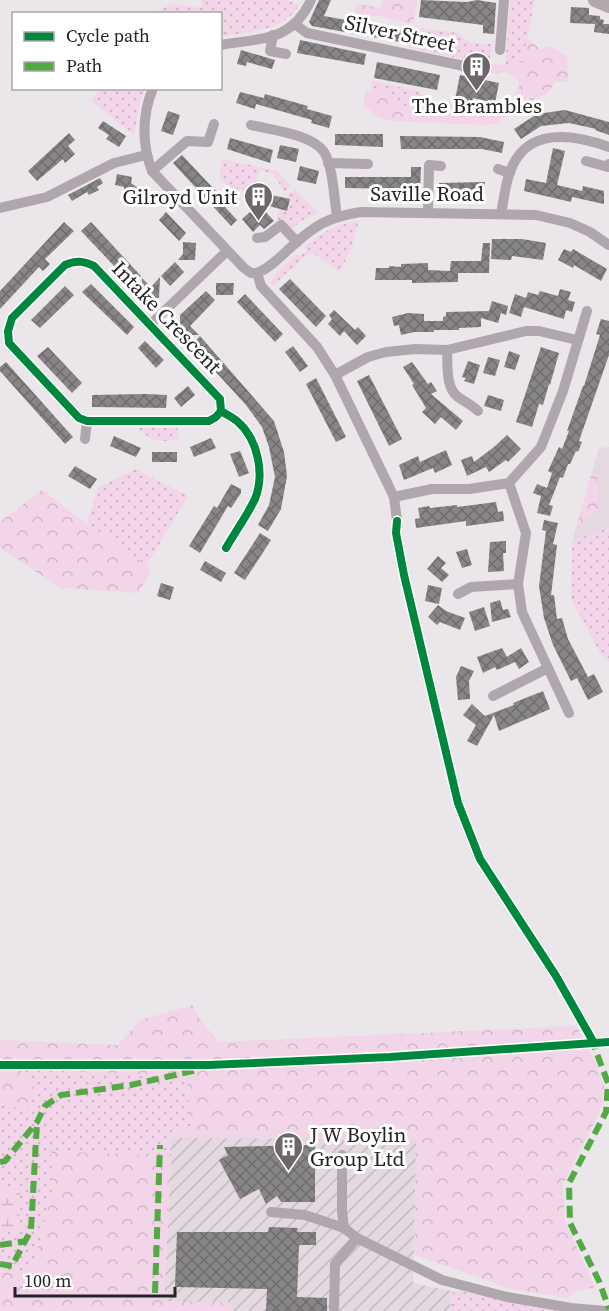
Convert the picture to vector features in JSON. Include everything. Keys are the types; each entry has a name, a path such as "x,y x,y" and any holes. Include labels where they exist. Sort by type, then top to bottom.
{"main road":[{"path":"595,0 609,6"}],"street":[{"path":"500,50 504,0"},
{"path":"222,45 285,32 296,25 303,16 306,1"},
{"name":"Silver Street","path":"296,25 307,33 464,66"},
{"path":"273,36 270,51 286,54"},
{"path":"152,90 146,116 145,150 153,171 244,268 250,273 256,273 261,286 317,347 335,375 394,497 397,521"},
{"path":"153,171 186,141 208,142 214,124"},
{"path":"251,125 267,125 307,139 324,152 337,216"},
{"path":"501,213 510,173 521,154 538,142 560,136 575,137 609,147"},
{"path":"0,208 47,197 145,150"},
{"path":"586,161 608,166 609,164"},
{"path":"328,163 368,164"},
{"path":"428,212 429,165 441,166"},
{"path":"498,170 510,173"},
{"name":"Saville Road","path":"256,273 269,267 326,220 361,212 536,215 570,223 590,232 609,246"},
{"path":"257,238 265,237 280,225 297,242"},
{"name":"Intake Crescent","path":"150,325 227,251"},
{"name":"Intake Crescent","path":"87,421 79,418 9,343 8,332 12,318 65,265 74,261 94,266 220,399 221,411 238,422 249,435 260,468 260,483 254,500 226,548"},
{"path":"394,497 432,489 469,489 509,483 541,447 563,391 587,311"},
{"path":"335,375 368,357 386,352 415,349 447,350 526,331 539,331 577,340"},
{"path":"447,350 451,387 457,396 474,404"},
{"path":"85,439 87,421 209,422 221,411"},
{"path":"509,483 526,532 518,584 522,612 548,668 568,698 569,713"},
{"path":"458,594 470,583 518,584"},
{"path":"493,696 502,685 548,668"},
{"path":"342,1155 342,1211 345,1228"},
{"path":"271,1212 305,1215 345,1228 357,1238 442,1280 507,1297 571,1308 605,1311"},
{"path":"334,1311 335,1264 357,1238"}],"shaded area":[{"path":"609,447 609,526 572,542 599,448"},
{"path":"168,1138 417,1139 413,1283 452,1291 450,1311 234,1311 228,1302 164,1302 171,1156"}],"green space":[{"path":"202,0 288,0 299,5 284,21 275,25 222,37 222,12 160,12 159,10 173,4 201,8"},
{"path":"383,0 418,0 413,22 411,24 380,16 358,15 354,10 359,4 381,8"},
{"path":"510,0 535,0 523,59 515,65 505,65"},
{"path":"410,27 459,33 470,43 493,44 489,62 471,61 406,47"},
{"path":"527,38 540,49 550,46 567,56 568,82 555,82 548,93 526,103 516,92 520,84 516,77 504,71 496,74 489,72 488,64 515,65 523,60"},
{"path":"372,79 418,91 429,101 483,111 466,114 443,108 421,113 407,108 384,89 371,89"},
{"path":"384,89 407,108 421,113 443,108 467,114 498,105 502,100 513,110 498,123 485,125 391,121 374,115 364,104 365,91"},
{"path":"99,90 145,90 140,101 134,135 91,101"},
{"path":"223,159 277,171 291,186 285,192 272,173 259,170 254,193 229,187 219,177"},
{"path":"294,189 318,213 301,221 289,231 276,217 279,210 288,212 291,199 286,197"},
{"path":"359,221 350,251 340,272 311,252 274,285 270,282 276,273 297,254 300,256 307,250 305,247 317,237 330,229"},
{"path":"138,428 177,428 179,439 167,441 152,439"},
{"path":"136,469 188,496 146,566 87,523 98,488"},
{"path":"592,472 597,474 599,509 576,527"},
{"path":"43,489 152,570 138,593 60,588 0,548 0,522"},
{"path":"609,526 609,662 602,656 571,599 572,542"},
{"path":"193,1005 199,1018 219,1042 576,1026 597,1064 604,1086 601,1109 563,1185 565,1221 595,1287 577,1291 567,1298 511,1289 414,1255 416,1139 168,1138 192,1125 186,1076 20,1069 37,1090 27,1109 0,1104 0,1040 118,1045 140,1020"},
{"path":"20,1069 187,1076 192,1125 169,1138 171,1156 51,1151 53,1187 29,1277 0,1270 0,1104 26,1109 37,1090"},
{"path":"51,1151 171,1156 164,1301 228,1302 234,1311 0,1311 0,1270 29,1277 53,1187"},
{"path":"0,1189 20,1190 19,1232 0,1232"},
{"path":"453,1291 463,1291 559,1311 450,1311"}],"building":[{"path":"319,0 331,0 324,16 407,31 405,43 312,26 309,22"},
{"path":"421,0 467,2 477,0 496,3 494,34 483,33 483,25 419,17"},
{"path":"571,7 589,8 589,15 600,16 600,19 604,20 603,24 609,24 609,34 594,32 595,24 570,23"},
{"path":"300,40 366,54 364,65 297,53"},
{"path":"241,50 275,60 272,69 247,62 246,66 237,64"},
{"path":"377,62 440,75 437,90 374,78"},
{"name":"The Brambles","path":"460,75 499,83 495,103 473,98 471,108 454,104"},
{"path":"240,92 264,98 265,94 308,106 307,109 332,116 329,128 311,123 312,120 256,104 255,109 236,103"},
{"path":"565,110 609,122 609,135 596,129 569,123 541,126 521,139 514,129 537,114"},
{"path":"168,111 180,115 173,135 161,131"},
{"path":"103,121 126,136 119,147 106,139 109,135 98,128"},
{"path":"69,133 75,140 68,146 75,154 65,163 63,159 37,181 28,171"},
{"path":"335,134 383,134 383,147 335,145"},
{"path":"400,136 480,137 504,142 502,153 482,149 401,149"},
{"path":"230,138 273,150 270,163 227,149"},
{"path":"280,145 299,149 296,162 277,158"},
{"path":"553,148 565,151 557,185 582,191 583,186 604,191 604,204 572,197 571,202 524,191 526,179 546,183"},
{"path":"182,155 228,204 225,207 237,220 231,226 173,163"},
{"path":"300,166 319,171 316,184 297,180"},
{"path":"411,167 421,167 420,191 345,188 345,177 411,177"},
{"path":"117,174 132,177 131,183 152,198 145,207 133,198 136,194 124,192 124,187 115,185"},
{"path":"100,178 103,183 97,187 99,190 89,195 87,192 72,201 68,195"},
{"path":"485,182 485,194 439,196 439,183"},
{"path":"271,195 290,199 287,211 269,206"},
{"name":"Gilroyd Unit","path":"263,209 274,221 264,229 260,225 253,232 242,219 250,212 254,216"},
{"path":"166,212 186,233 179,241 159,220"},
{"path":"64,222 74,231 45,259 50,264 43,271 39,267 0,309 0,291"},
{"path":"91,222 141,276 132,285 81,231"},
{"path":"492,239 522,239 546,243 543,260 512,256 511,260 491,259"},
{"path":"183,242 196,243 195,260 178,260 183,254"},
{"path":"483,243 490,243 489,273 458,273 458,282 412,283 412,280 375,280 376,268 428,263 428,270 450,271 451,261 481,261"},
{"path":"564,249 571,252 573,249 607,269 601,281 574,265 573,268 558,260"},
{"path":"175,262 184,272 170,286 161,276"},
{"path":"160,277 159,298 141,297 142,278 151,287"},
{"path":"290,279 326,316 316,327 279,289"},
{"path":"216,283 234,283 233,295 216,295"},
{"path":"91,284 134,327 127,335 82,292"},
{"path":"65,286 74,295 40,328 31,320"},
{"path":"560,289 571,292 568,300 575,302 572,312 566,310 564,319 524,307 521,317 509,313 515,294 526,298 528,292 538,295 540,291 558,296"},
{"path":"206,291 215,300 190,326 199,335 180,335 180,315"},
{"path":"245,294 283,334 275,342 237,302"},
{"path":"492,301 508,306 506,315 501,313 498,323 481,318 481,327 401,335 399,325 394,326 392,317 408,313 424,314 424,321 443,321 446,312 489,311"},
{"path":"334,310 355,330 358,327 366,336 357,345 344,331 340,336 328,324 332,319 329,315"},
{"path":"601,319 609,321 609,355 579,441 582,442 578,452 576,451 568,464 563,478 560,477 549,505 553,506 550,516 537,513 541,496 533,493 537,484 547,488 552,473 548,471 559,447 562,449 569,431 567,431 600,335 596,334"},
{"path":"200,336 274,421 284,452 287,476 281,509 268,531 258,525 269,505 275,477 269,447 262,427 246,405 191,345"},
{"path":"145,341 164,360 156,368 138,348"},
{"path":"293,346 308,366 300,372 285,352"},
{"path":"48,347 82,383 72,393 37,356"},
{"path":"541,347 559,353 543,405 539,404 532,427 516,422"},
{"path":"509,351 520,355 515,370 504,367"},
{"path":"488,357 500,360 495,376 483,373"},
{"path":"468,361 480,365 474,384 464,381 466,378 462,377"},
{"path":"6,362 73,437 65,444 0,371 0,367"},
{"path":"412,362 428,384 431,382 437,391 431,394 463,421 456,430 441,417 435,424 422,412 426,408 403,367"},
{"path":"369,375 402,439 389,446 357,381"},
{"path":"316,378 346,437 336,442 306,384"},
{"path":"188,386 195,395 181,407 174,398"},
{"path":"92,395 167,395 166,408 92,407"},
{"path":"488,395 504,400 501,411 484,406"},
{"path":"507,435 521,449 508,462 506,460 489,472 486,467 467,476 461,460 472,456 474,462"},
{"path":"114,436 141,448 136,457 110,446"},
{"path":"211,438 216,448 194,457 190,447"},
{"path":"446,450 452,465 435,473 433,468 404,480 399,465 418,456 420,462"},
{"path":"240,451 249,473 239,477 230,454"},
{"path":"152,452 177,452 177,462 152,462"},
{"path":"75,466 97,479 90,489 68,476"},
{"path":"231,484 241,489 241,493 231,508 228,506 200,553 189,546 214,506 217,508"},
{"path":"496,502 498,512 503,511 504,521 466,526 466,521 416,528 415,519 420,518 418,508 457,505 457,507"},
{"path":"544,520 558,523 553,544 557,545 551,595 554,595 557,619 562,618 568,639 588,677 594,674 603,692 588,700 577,678 571,681 553,645 544,618 539,586 546,531 542,530"},
{"path":"260,533 271,540 245,580 234,573"},
{"path":"506,541 506,553 503,553 504,571 488,572 490,542"},
{"path":"467,549 472,565 462,568 456,552"},
{"path":"438,556 446,563 441,568 449,575 442,582 427,569"},
{"path":"205,561 226,573 221,582 200,570"},
{"path":"161,583 174,587 170,600 157,596"},
{"path":"428,585 442,588 439,604 425,601"},
{"path":"500,600 503,610 508,609 511,617 492,622 490,603"},
{"path":"438,605 446,611 465,618 460,630 440,622 437,625 428,617"},
{"path":"484,607 490,626 475,631 469,612"},
{"path":"502,648 507,657 521,648 529,662 519,669 515,662 483,673 477,657"},
{"path":"461,666 474,671 469,681 470,699 458,700 456,677"},
{"path":"543,691 550,709 499,731 494,715 477,746 467,741 476,725 463,715 472,704 485,716"},
{"name":"J W Boylin Group Ltd","path":"315,1145 315,1202 281,1202 277,1196 266,1204 259,1189 240,1199 219,1160 228,1155 224,1147"},
{"path":"269,1227 298,1228 297,1232 316,1232 316,1245 299,1245 297,1297 327,1298 327,1311 266,1311 267,1289 175,1287 177,1232 268,1232"}],"marked path":[{"path":"591,1038 608,1083 606,1112 569,1183 570,1223 599,1281 609,1309"},
{"path":"0,1162 5,1161 37,1122 45,1106 61,1095 131,1085 197,1070"},
{"path":"0,1264 12,1266 31,1230 37,1122"},
{"path":"155,1293 160,1145"},
{"path":"0,1245 26,1241"}],"cycle path":[{"path":"221,411 209,421 87,421 79,418 9,343 8,331 12,318 65,265 76,262 90,264 220,399 221,411 237,421 250,437 258,457 259,468 255,499 226,548"},
{"path":"397,521 396,533 404,575 458,803 480,859 556,976 594,1043"},
{"path":"0,1065 208,1065 390,1057 609,1042"}],"place":[{"name":"The Brambles","path":"477,92"},
{"name":"Gilroyd Unit","path":"258,222"},
{"name":"J W Boylin Group Ltd","path":"289,1172"}]}
